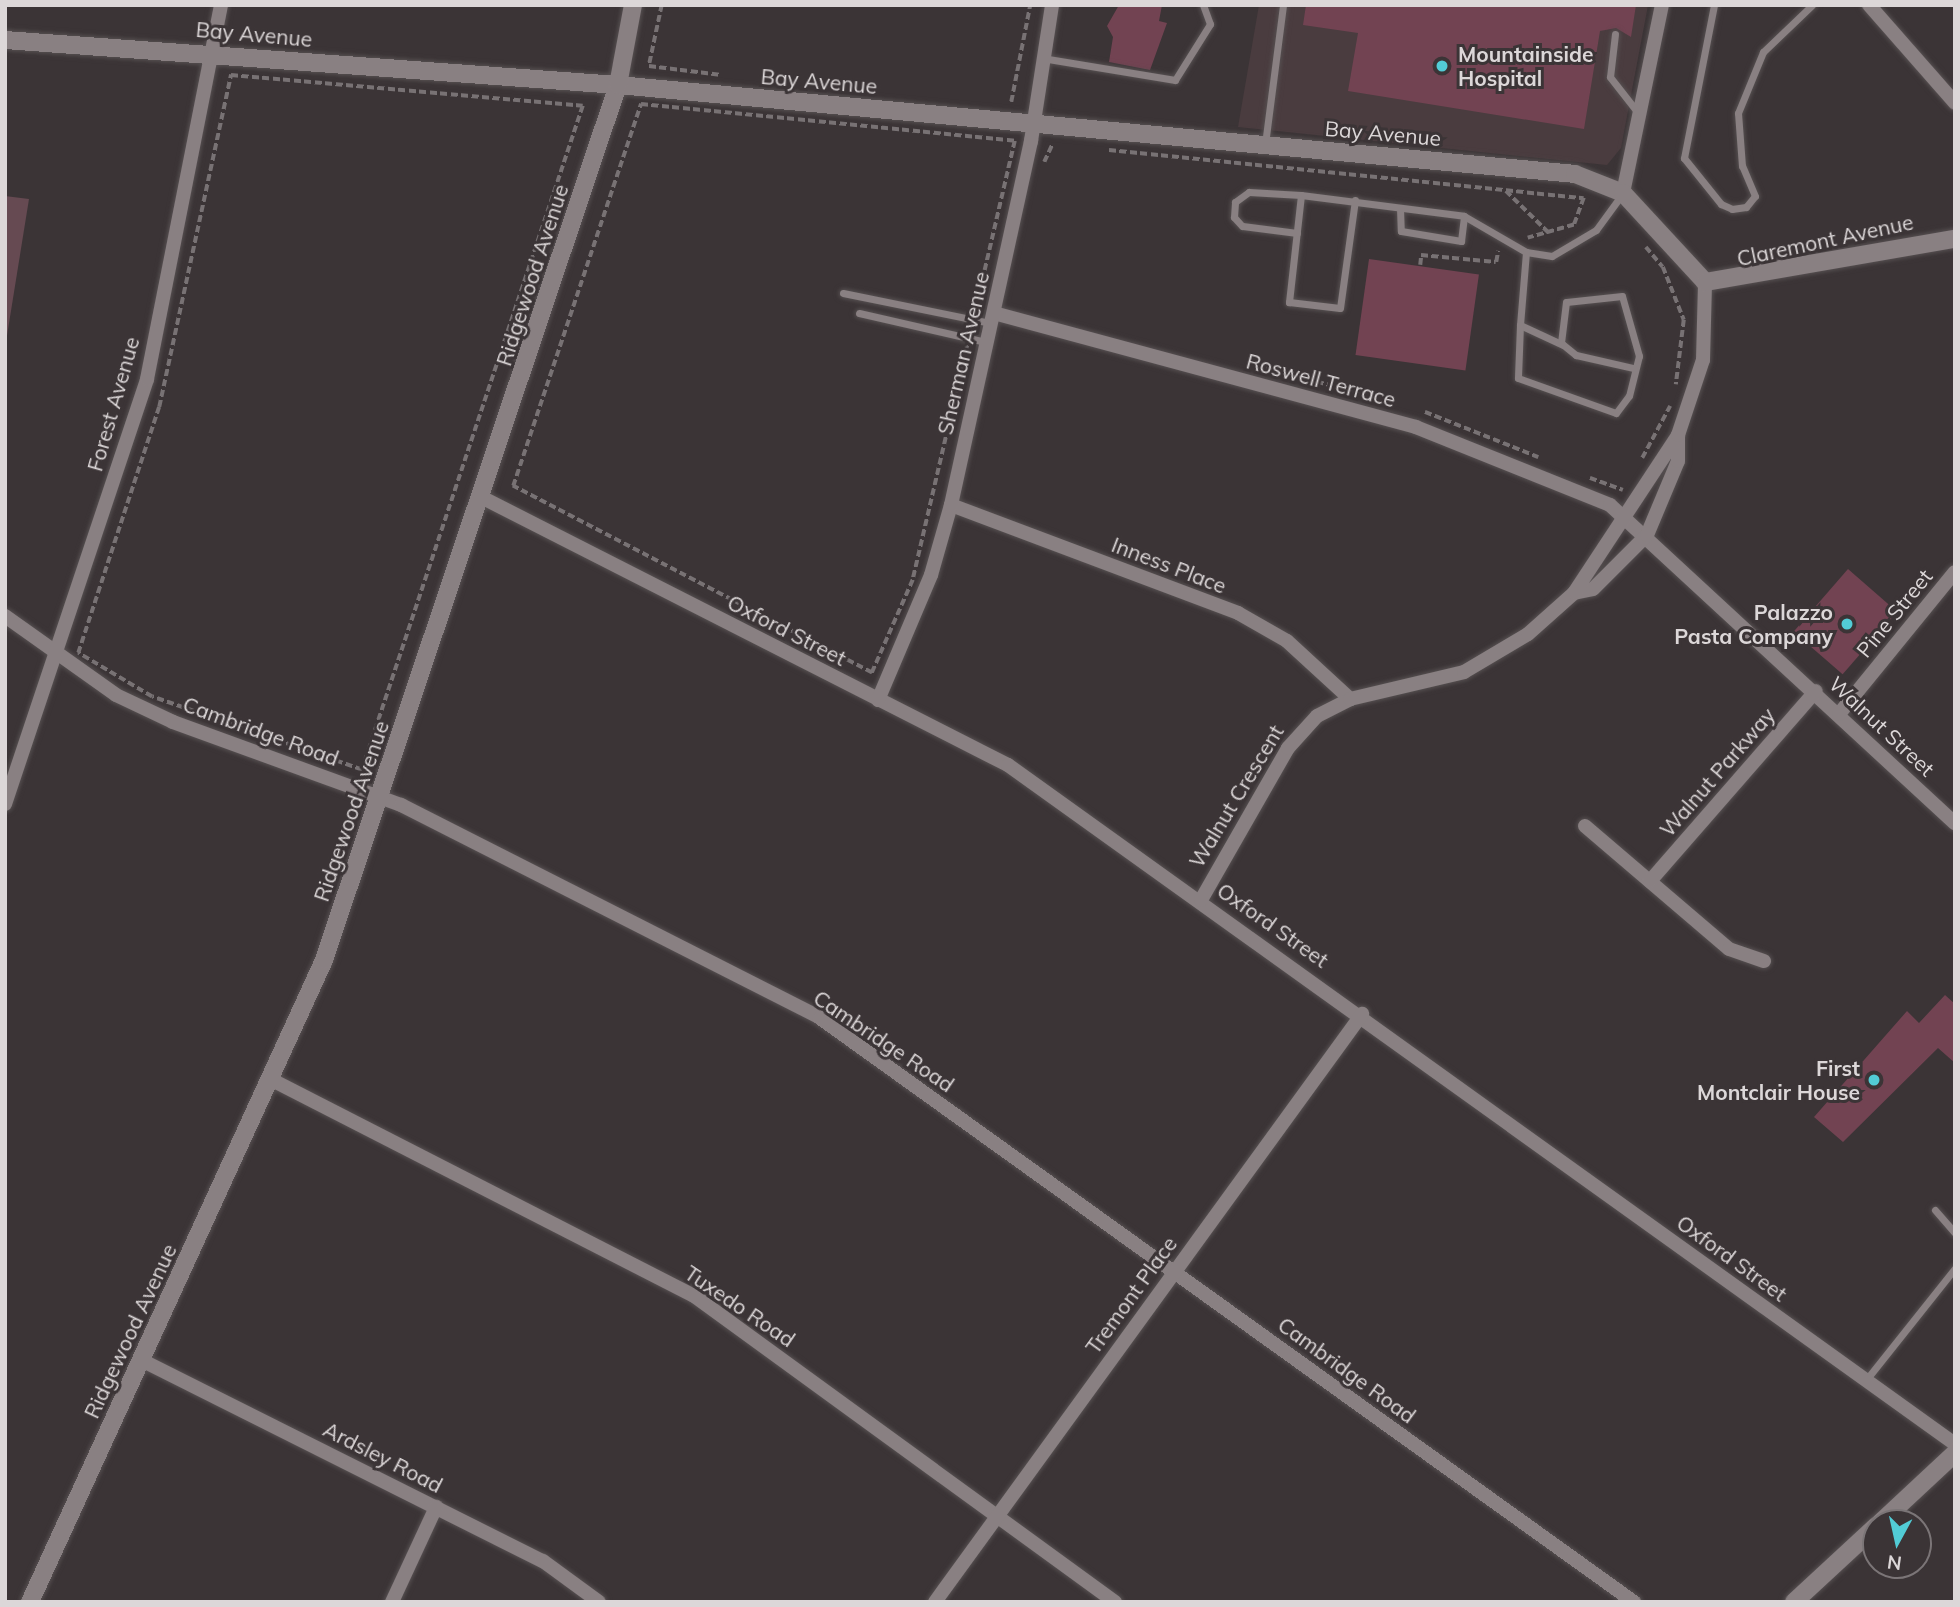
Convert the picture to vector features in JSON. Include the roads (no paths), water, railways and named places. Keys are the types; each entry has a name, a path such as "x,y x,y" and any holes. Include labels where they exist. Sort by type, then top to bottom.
{"street":[{"name":"Forest Avenue","path":"5,804 146,379 221,5"},
{"name":"Ridgewood Avenue","path":"30,1602 324,960 483,498 618,85 633,5"},
{"name":"Sherman Avenue","path":"878,700 931,575 951,505 1033,123 1052,5"},
{"path":"1662,5 1623,193 1705,282"},
{"path":"1869,5 1955,103"},
{"name":"Bay Avenue","path":"5,40 211,53 618,85 1575,174 1623,193"},
{"name":"Claremont Avenue","path":"1705,282 1955,239"},
{"name":"Walnut Crescent","path":"1201,900 1300,730 1350,699 1464,672 1528,634 1574,593 1678,435 1703,360 1705,282"},
{"name":"Roswell Terrace","path":"993,318 1416,427 1627,516"},
{"name":"Walnut Crescent","path":"1574,593 1593,589 1647,535 1678,461 1678,435"},
{"name":"Oxford Street","path":"483,498 1007,765 1362,1014 1955,1444"},
{"name":"Inness Place","path":"951,505 1238,613 1287,641 1350,699"},
{"name":"Walnut Street","path":"1627,516 1955,823"},
{"name":"Pine Street","path":"1839,714 1955,572"},
{"name":"Cambridge Road","path":"5,616 54,655 173,722 380,796 820,1018 1634,1602"},
{"name":"Walnut Parkway","path":"1650,881 1816,691"},
{"path":"1585,826 1729,950 1764,961"},
{"name":"Tremont Place","path":"935,1602 1362,1014"},
{"name":"Tuxedo Road","path":"270,1079 693,1295 1115,1602"},
{"name":"Ardsley Road","path":"141,1360 543,1561 599,1602"},
{"path":"1895,1509 1955,1453"},
{"path":"393,1602 436,1507"},
{"path":"1794,1602 1862,1540"}],"lane":[{"path":"1042,58 1175,80 1210,24 1203,5"},
{"path":"1265,145 1283,5"},
{"path":"1714,5 1684,158 1721,205 1732,209 1746,207 1755,196 1742,166 1738,113 1763,52 1801,8 1812,5"},
{"path":"1615,34 1610,77 1640,115"},
{"path":"1297,233 1242,226 1234,217 1235,202 1249,192 1301,195 1464,216 1526,252 1552,256 1580,244 1623,193"},
{"path":"1301,195 1289,302 1340,309 1355,200"},
{"path":"1400,208 1401,231 1461,242 1464,216"},
{"path":"1526,252 1518,378 1603,412 1623,409 1639,341 1622,296 1595,294 1566,302 1563,345"},
{"path":"843,293 975,321 993,318"},
{"path":"859,313 987,342"},
{"path":"1520,325 1563,345 1576,355 1633,368"},
{"path":"1935,1210 1955,1233"},
{"path":"1866,1382 1955,1268"}],"place":[{"name":"Mountainside Hospital","path":"1442,66"},
{"name":"Palazzo Pasta Company","path":"1847,624"},
{"name":"First Montclair House","path":"1874,1080"}]}
